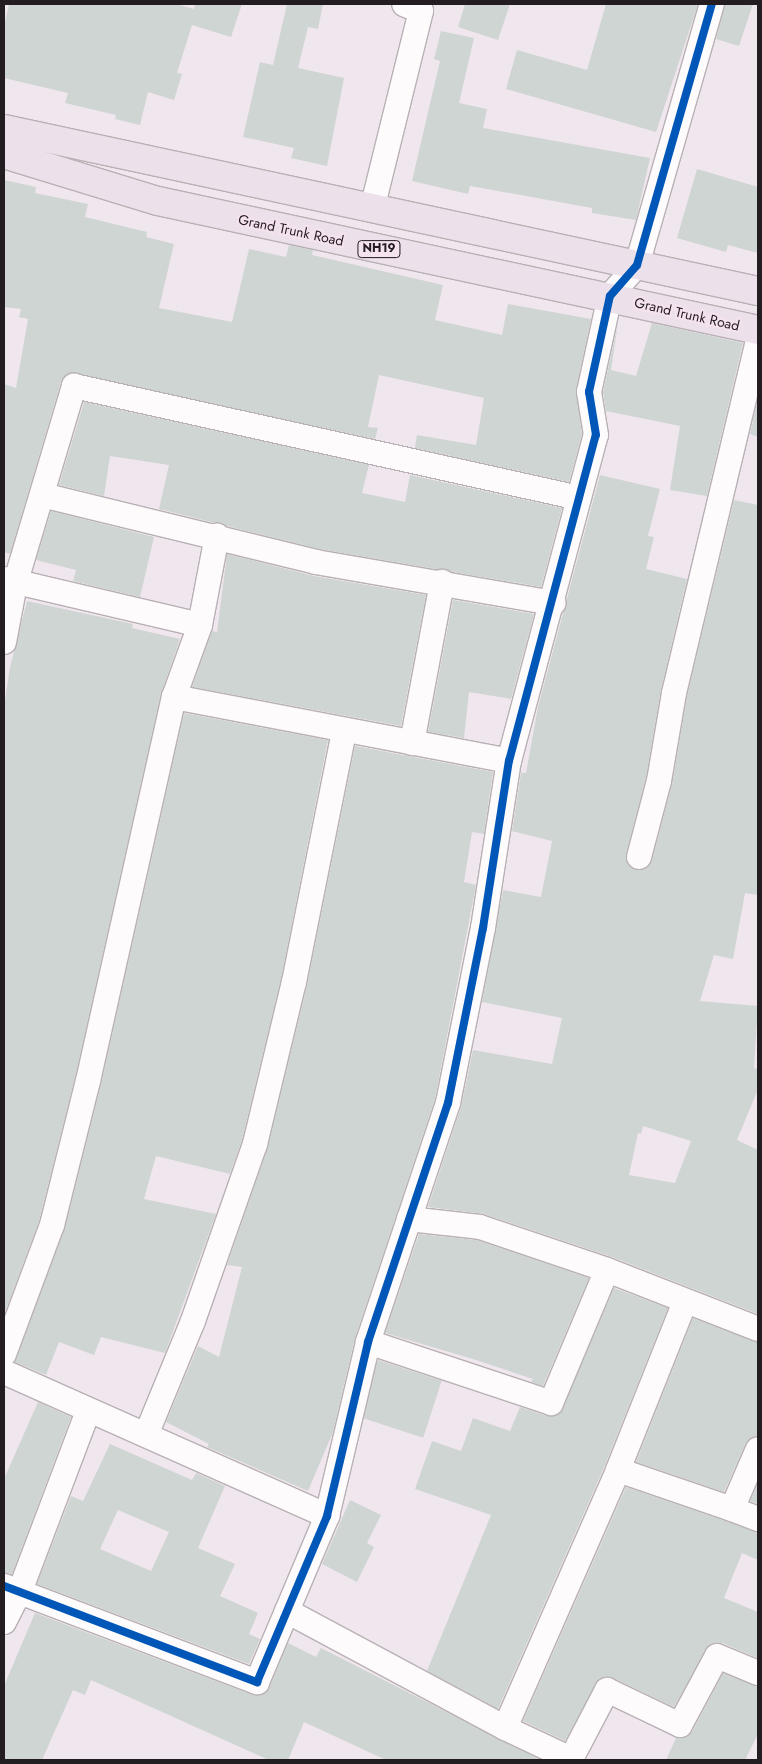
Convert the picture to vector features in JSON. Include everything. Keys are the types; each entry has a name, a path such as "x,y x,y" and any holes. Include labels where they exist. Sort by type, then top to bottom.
{"highway":[{"path":"4,129 758,291"},
{"name":"Grand Trunk Road","path":"4,154 158,201 610,296 758,330"}],"street":[{"path":"372,209 421,11 404,4"},
{"path":"12,1589 257,1682 327,1516 368,1342 448,1103 483,928 509,761 553,603 596,435 589,392 610,296 637,265 712,4"},
{"path":"639,857 659,781 674,692 758,340"},
{"path":"4,642 9,582 42,495 74,386 579,498"},
{"path":"42,495 217,536 316,562 442,582 553,603"},
{"path":"4,1354 52,1225 90,1071 174,697 200,626 217,536"},
{"path":"9,582 200,626"},
{"path":"412,743 442,582"},
{"path":"174,697 344,732 509,761"},
{"path":"146,1435 193,1321 255,1144 294,982 344,732"},
{"path":"409,1219 480,1227 607,1270 758,1329"},
{"path":"368,1342 551,1403 607,1270"},
{"path":"505,1728 618,1470 685,1302"},
{"path":"4,1372 327,1516"},
{"path":"4,1622 12,1589 88,1410"},
{"path":"732,1509 758,1450"},
{"path":"618,1470 758,1519"},
{"path":"287,1611 505,1728 571,1759 607,1690 680,1725 717,1656 758,1673"}],"building":[{"path":"9,4 176,4 194,9 195,4 242,4 231,37 192,25 177,73 182,74 174,100 148,92 140,125 115,119 116,115 65,103 68,93 4,78 4,27"},
{"path":"287,4 323,4 318,29 308,27 298,68 344,78 327,166 291,158 294,148 243,137 260,62 273,65"},
{"path":"465,4 510,4 498,40 458,27"},
{"path":"606,4 698,4 656,132 506,89 517,50 587,70"},
{"path":"725,4 753,4 739,46 716,39"},
{"path":"441,31 474,38 459,103 487,109 483,128 650,158 636,220 592,213 592,208 470,186 468,194 412,181 440,61 434,59"},
{"path":"697,169 758,187 758,253 728,245 726,252 677,238"},
{"path":"4,180 36,187 35,193 88,204 85,217 147,232 146,237 174,244 159,308 232,322 249,249 286,257 289,245 313,250 312,255 443,285 435,320 502,335 508,304 591,319 576,389 582,434 569,482 415,448 417,435 476,445 484,398 379,375 368,427 378,428 375,439 71,373 61,382 10,554 4,552 4,384 16,388 28,319 19,317 21,309 4,307"},
{"path":"618,323 611,370 636,376 652,323 743,343 707,496 670,490 680,426 606,411 603,392"},
{"path":"758,398 758,437 750,434"},
{"path":"84,402 369,465 362,493 405,502 410,475 562,508 541,587 319,549 159,509 169,465 110,456 104,496 59,485"},
{"path":"600,475 660,489 648,536 654,537 646,569 687,579 661,690 646,778 626,854 629,866 636,870 648,867 652,860 672,784 687,696 734,500 758,505 758,895 745,893 733,959 714,955 700,1001 758,1006 754,1068 758,1069 758,1089 737,1140 758,1150 758,1314 612,1257 484,1214 428,1207 461,1107 473,1050 552,1064 562,1018 482,1002 503,890 541,897 552,841 512,831 521,773 526,773 538,707","holes":["643,1126 691,1141 675,1183 629,1175 638,1133 641,1134"]},
{"path":"51,511 154,537 140,597 73,581 76,570 36,560"},
{"path":"227,554 314,576 426,595 401,726 192,687 212,631 217,632"},
{"path":"453,600 534,614 511,699 469,692 464,738 428,732"},
{"path":"27,601 133,624 132,628 180,639 161,694 75,1078 39,1221 4,1315 4,707 10,667"},
{"path":"184,713 328,740 281,979 242,1140 230,1174 156,1156 144,1199 216,1214 165,1353 101,1337 94,1355 59,1342 46,1375 15,1362 65,1228 101,1084"},
{"path":"355,746 493,772 484,834 472,832 464,882 476,885 435,1099 355,1338 333,1432 308,1491 207,1447 209,1444 166,1422 198,1346 219,1357 242,1267 227,1265 268,1147 307,985"},
{"path":"419,1234 477,1240 589,1278 543,1386 531,1382 533,1379 385,1333"},
{"path":"614,1288 668,1308 605,1465 498,1709 427,1671 491,1515 415,1489 432,1441 461,1451 473,1418 510,1431 520,1407 547,1416 560,1413"},
{"path":"693,1318 758,1342 758,1436 746,1443 724,1492 636,1462"},
{"path":"378,1360 442,1381 423,1438 359,1417"},
{"path":"38,1402 71,1417 12,1574 4,1573 4,1479"},
{"path":"110,1444 192,1480 196,1473 225,1486 198,1548 235,1564 220,1596 258,1613 249,1634 260,1639 249,1664 37,1584 71,1496 83,1501","holes":["118,1510 169,1532 151,1571 100,1549"]},
{"path":"758,1483 758,1504 750,1501"},
{"path":"626,1487 758,1532 758,1560 742,1553 724,1598 758,1612 758,1658 722,1643 710,1644 674,1707 613,1678 600,1678 565,1741 523,1721"},
{"path":"350,1500 381,1515 367,1543 374,1547 357,1582 322,1564"},
{"path":"35,1613 253,1695 265,1693 269,1688 288,1643 316,1657 321,1648 541,1760 386,1760 304,1722 288,1760 269,1760 91,1680 85,1695 73,1690 42,1760 4,1760 4,1686"},
{"path":"723,1673 758,1686 758,1734 745,1760 666,1760 676,1738 687,1737 692,1732"}],"cycle path":[{"path":"4,1586 257,1682 327,1516 368,1342 448,1103 483,928 509,761 596,435 589,392 610,296 637,265 712,4"}]}
